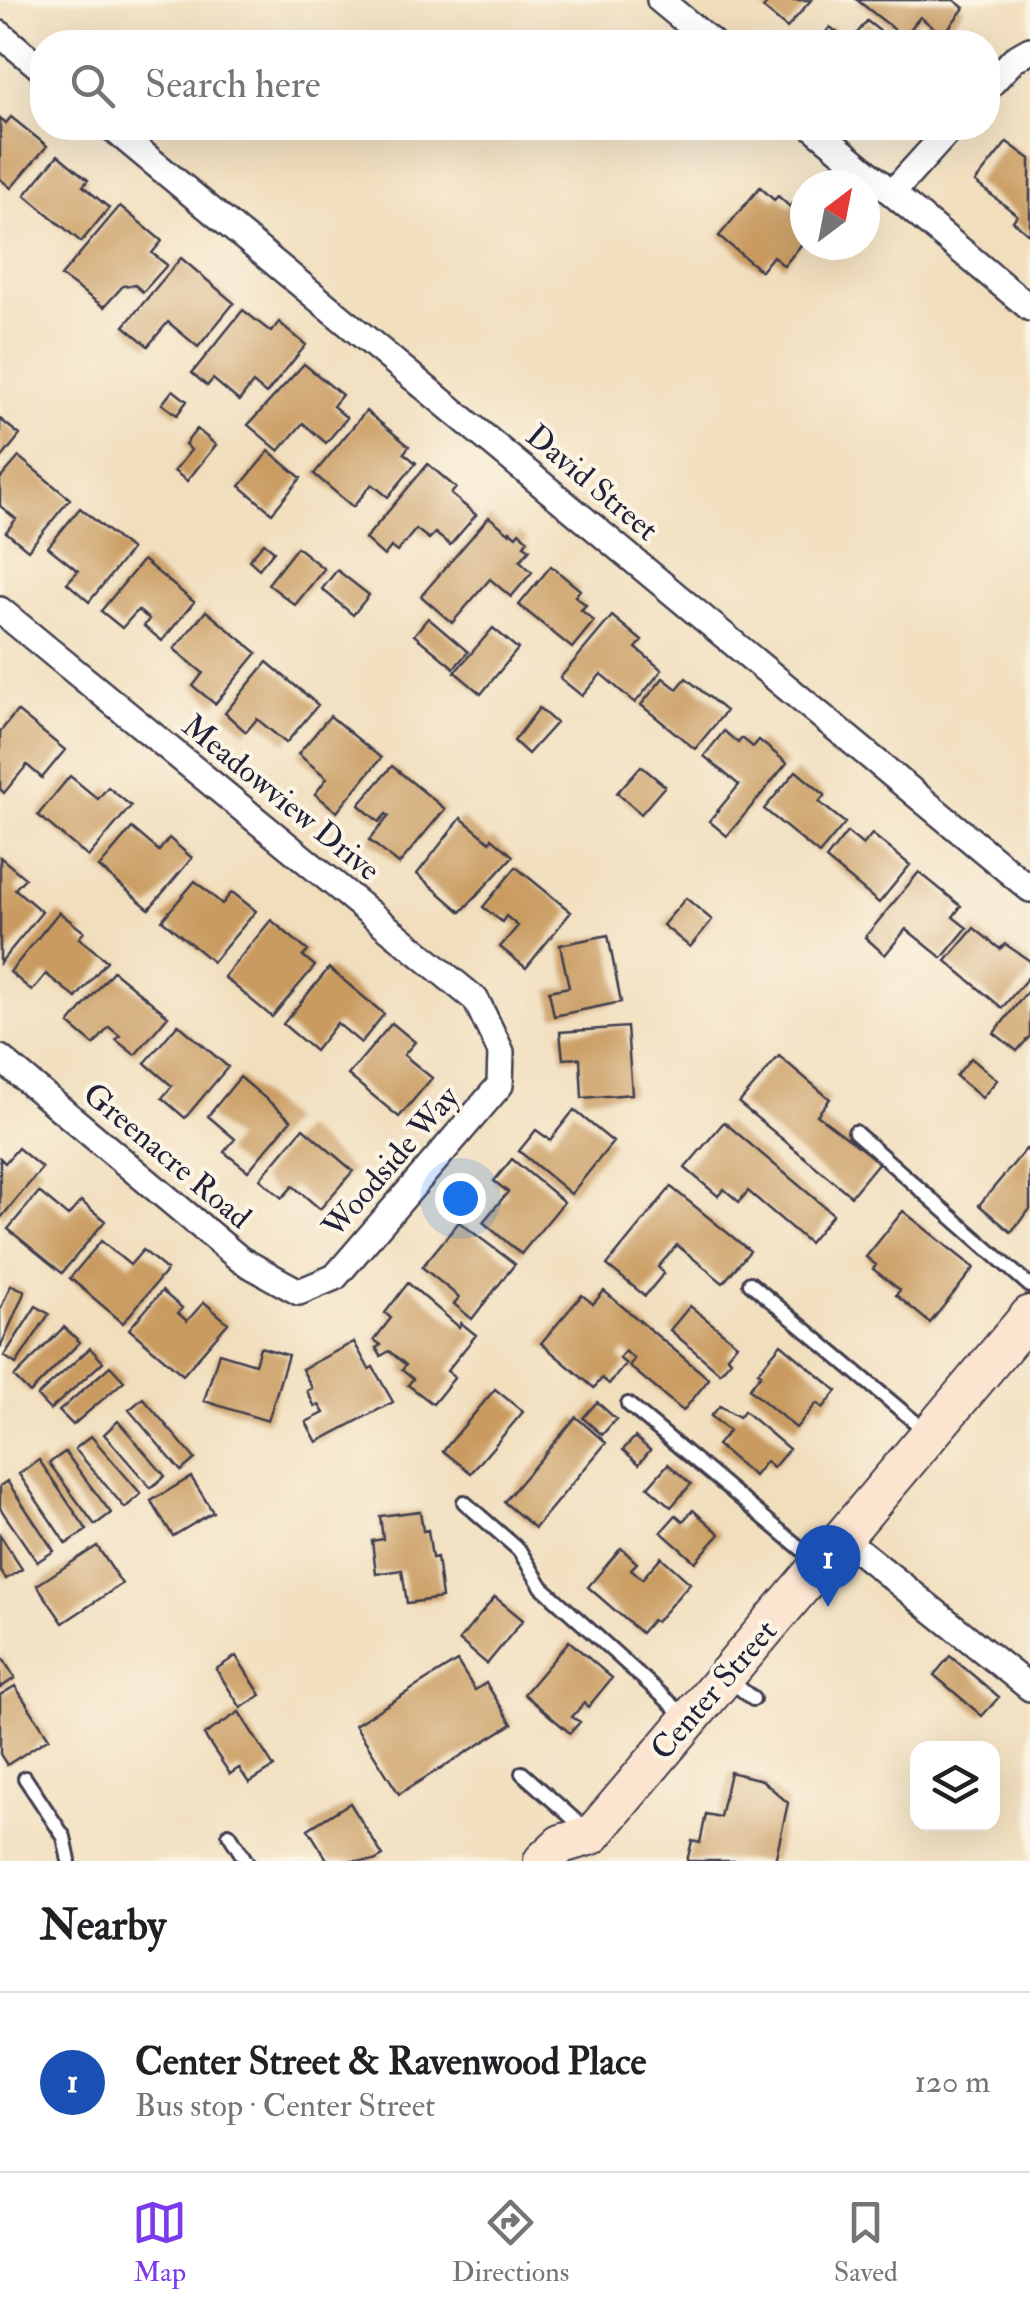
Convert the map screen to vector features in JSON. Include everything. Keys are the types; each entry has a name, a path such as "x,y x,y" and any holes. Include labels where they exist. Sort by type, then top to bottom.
{"street":[{"path":"660,0 696,30"},
{"path":"0,34 30,60"},
{"path":"1000,74 1014,58 1030,50"},
{"name":"David Street","path":"126,140 1030,889"},
{"path":"828,140 1030,308"},
{"path":"892,193 940,140"},
{"name":"Meadowview Drive","path":"0,610 476,1000 501,1052"},
{"name":"Woodside Way","path":"299,1292 336,1277 500,1084 501,1052"},
{"name":"Greenacre Road","path":"0,1058 241,1260 299,1292"},
{"name":"Center Street","path":"543,1861 561,1844 592,1848 688,1718 739,1687 832,1552 1030,1316"},
{"path":"832,1552 1030,1688"}],"lane":[{"path":"855,1132 1030,1286"},
{"path":"750,1283 930,1434"},
{"path":"628,1404 832,1552"},
{"path":"464,1502 519,1550 542,1588 688,1718"},
{"path":"522,1774 592,1848"},
{"path":"24,1778 64,1837 68,1861"},
{"path":"229,1834 246,1861"}],"building":[{"path":"770,0 811,0 787,28 763,8"},
{"path":"857,0 954,0 964,8 947,30 937,30 920,17 910,30 895,30"},
{"path":"867,21 879,30 860,30"},
{"path":"11,117 30,132 30,140 40,140 47,146 11,188 0,179 0,118 6,123"},
{"path":"1007,142 1030,159 1030,235 1013,221 1017,215 975,182"},
{"path":"58,155 88,180 83,186 109,208 81,242 25,195"},
{"path":"760,187 774,200 778,196 790,207 790,259 784,266 773,256 761,271 719,236"},
{"path":"120,206 162,241 152,253 167,265 143,292 135,285 123,286 104,307 61,276"},
{"path":"181,258 234,303 198,347 168,322 148,346 124,326"},
{"path":"243,310 271,332 279,322 306,345 266,394 253,383 239,401 213,379 207,386 192,373"},
{"path":"304,364 342,395 333,406 347,418 326,443 303,423 279,451 248,425"},
{"path":"173,390 187,401 177,415 162,404"},
{"path":"366,411 409,446 404,453 416,463 388,497 372,484 353,507 314,474"},
{"path":"0,419 20,435 0,460"},
{"path":"197,429 216,445 187,481 174,471 191,450 185,444"},
{"path":"269,451 301,478 272,513 240,486"},
{"path":"19,457 70,499 28,550 6,532 16,519 0,506 0,479"},
{"path":"428,464 456,488 451,494 476,515 450,545 435,533 429,539 416,529 397,552 391,547 384,556 365,539"},
{"path":"80,508 131,550 89,602 67,583 78,571 48,547"},
{"path":"489,517 509,533 516,536 519,532 528,540 524,545 530,549 520,561 532,572 511,597 490,579 452,623 421,596"},
{"path":"264,543 274,551 259,569 249,560"},
{"path":"297,547 324,569 295,605 268,584"},
{"path":"143,560 194,602 162,641 144,626 149,619 138,610 122,628 101,611"},
{"path":"551,566 580,590 575,596 586,605 581,610 594,621 572,648 519,605"},
{"path":"337,570 369,595 353,615 322,589"},
{"path":"206,611 257,653 215,704 193,686 203,673 174,649"},
{"path":"612,616 642,641 636,648 662,670 635,703 601,674 582,696 560,678"},
{"path":"428,618 468,652 454,668 414,635"},
{"path":"493,628 518,649 481,694 455,672"},
{"path":"267,662 318,705 286,743 257,719 246,732 225,713"},
{"path":"663,678 677,689 686,678 726,711 695,749 641,705"},
{"path":"539,708 556,723 528,754 514,741"},
{"path":"17,711 65,750 42,778 27,765 4,793 0,789 0,732"},
{"path":"330,716 381,758 337,812 315,794 327,778 298,754"},
{"path":"724,731 738,743 742,738 753,747 759,740 787,763 727,836 709,821 739,785 704,756"},
{"path":"392,766 445,809 399,864 369,840 389,816 386,814 379,822 359,805"},
{"path":"641,766 665,786 641,814 617,793"},
{"path":"796,771 825,795 819,802 845,823 819,854 764,809"},
{"path":"70,776 98,799 108,787 131,806 88,857 38,815"},
{"path":"461,818 513,856 461,912 417,874"},
{"path":"132,828 159,851 169,838 192,858 149,909 99,867"},
{"path":"847,832 863,845 872,834 910,865 879,903 826,859"},
{"path":"0,857 25,878 15,889 42,912 0,963"},
{"path":"516,867 571,912 526,968 500,947 518,926 506,916 502,922 483,907"},
{"path":"919,872 961,906 953,917 967,928 942,958 906,929 885,955 865,937"},
{"path":"195,881 222,904 232,892 256,911 213,962 162,920"},
{"path":"686,898 712,920 690,947 663,925"},
{"path":"59,912 84,932 79,938 107,961 76,998 46,974 32,991 10,972"},
{"path":"271,920 308,951 303,956 315,966 272,1017 224,977"},
{"path":"974,928 1000,949 1005,944 1030,961 1030,975 1002,1008 946,961"},
{"path":"608,935 621,1002 554,1016 549,991 569,987 560,945"},
{"path":"329,968 384,1014 361,1043 337,1023 315,1051 283,1024"},
{"path":"113,971 168,1016 135,1055 116,1040 120,1036 109,1027 94,1045 69,1024"},
{"path":"1030,988 1030,1036 1017,1051 994,1033"},
{"path":"392,1023 415,1042 404,1055 432,1078 399,1117 348,1075"},
{"path":"178,1024 228,1067 185,1118 162,1098 172,1086 145,1063"},
{"path":"627,1027 632,1094 582,1098 580,1058 563,1059 560,1032"},
{"path":"779,1056 830,1099 817,1115 879,1162 851,1196 739,1103"},
{"path":"971,1058 997,1080 982,1098 956,1076"},
{"path":"240,1077 291,1120 248,1171 224,1152 235,1139 208,1116"},
{"path":"574,1110 613,1142 571,1194 519,1151 536,1130 550,1140"},
{"path":"724,1122 833,1214 809,1243 748,1191 739,1202 724,1189 718,1196 685,1168"},
{"path":"303,1128 353,1171 320,1209 293,1186 282,1198 260,1179"},
{"path":"18,1148 42,1168 0,1219 0,1158 5,1163"},
{"path":"1026,1149 1030,1153 1030,1209 1011,1232 979,1205"},
{"path":"512,1159 564,1202 521,1254 483,1222 508,1192 494,1181"},
{"path":"671,1187 750,1251 723,1283 677,1245 658,1267 664,1273 645,1296 607,1265"},
{"path":"39,1192 68,1216 81,1201 105,1221 62,1273 8,1229"},
{"path":"903,1211 974,1268 930,1323 896,1295 900,1290 873,1269 876,1265 866,1257"},
{"path":"459,1222 515,1264 472,1319 454,1304 459,1297 422,1267"},
{"path":"101,1241 130,1265 143,1250 167,1270 123,1323 70,1278"},
{"path":"408,1283 459,1327 461,1323 476,1335 447,1371 455,1377 433,1404 408,1385 413,1379 402,1370 406,1365 389,1351 381,1356 376,1348 381,1345 374,1340 391,1318 385,1313"},
{"path":"11,1285 25,1291 0,1348 0,1310"},
{"path":"162,1291 182,1308 178,1313 187,1321 204,1302 228,1323 183,1375 129,1329"},
{"path":"604,1291 709,1379 683,1411 629,1366 634,1359 625,1351 619,1358 626,1364 609,1384 602,1378 594,1388 541,1343 582,1295 593,1304"},
{"path":"36,1306 49,1314 16,1364 4,1356"},
{"path":"690,1306 737,1344 720,1373 670,1330"},
{"path":"64,1327 80,1342 30,1393 14,1377"},
{"path":"354,1342 393,1402 317,1442 306,1422 324,1413 319,1405 315,1407 307,1391 312,1388 302,1369"},
{"path":"781,1344 837,1391 823,1408 817,1403 796,1428 749,1389"},
{"path":"260,1347 288,1355 268,1421 204,1401 219,1353 255,1364"},
{"path":"90,1348 103,1362 50,1410 37,1396"},
{"path":"110,1366 124,1381 73,1425 59,1411"},
{"path":"495,1389 523,1412 471,1473 443,1451"},
{"path":"143,1398 195,1459 181,1471 129,1410"},
{"path":"597,1402 616,1419 602,1435 583,1418"},
{"path":"720,1406 739,1417 744,1411 789,1449 773,1468 766,1461 754,1476 717,1445 729,1431 711,1416"},
{"path":"576,1417 606,1443 535,1528 504,1502"},
{"path":"118,1421 165,1476 151,1488 104,1434"},
{"path":"91,1436 141,1494 125,1508 75,1449"},
{"path":"635,1437 650,1450 639,1464 623,1450"},
{"path":"65,1452 111,1513 95,1525 49,1463"},
{"path":"39,1460 87,1530 66,1544 19,1474"},
{"path":"668,1464 691,1484 671,1507 648,1487"},
{"path":"191,1477 213,1512 173,1536 151,1501"},
{"path":"7,1481 54,1551 37,1562 0,1508 0,1486"},
{"path":"693,1510 720,1534 695,1562 661,1532 676,1515 683,1521"},
{"path":"420,1511 423,1531 428,1530 432,1558 437,1557 442,1598 407,1603 402,1570 376,1574 372,1541 383,1539 380,1516"},
{"path":"0,1535 22,1569 6,1579 0,1570"},
{"path":"97,1546 122,1584 63,1623 37,1585"},
{"path":"621,1548 637,1563 631,1569 642,1579 661,1557 690,1583 656,1622 652,1620 641,1633 588,1587"},
{"path":"495,1597 523,1620 487,1664 459,1640"},
{"path":"569,1641 612,1678 588,1707 584,1703 572,1717 580,1722 570,1733 524,1694"},
{"path":"0,1654 15,1678 0,1688"},
{"path":"236,1656 261,1695 241,1708 216,1669"},
{"path":"950,1656 999,1697 982,1716 934,1675"},
{"path":"457,1661 475,1690 486,1683 512,1724 399,1794 355,1725"},
{"path":"15,1686 49,1738 7,1765 0,1754 0,1695"},
{"path":"239,1712 274,1767 249,1783 239,1768 230,1774 204,1735"},
{"path":"730,1772 762,1780 788,1803 775,1861 687,1861 692,1841 700,1843 706,1814 720,1817"},
{"path":"350,1803 383,1856 374,1861 328,1861 308,1829"}],"place":[{"name":"Center Street & Ravenwood Place","path":"828,1607"}]}
